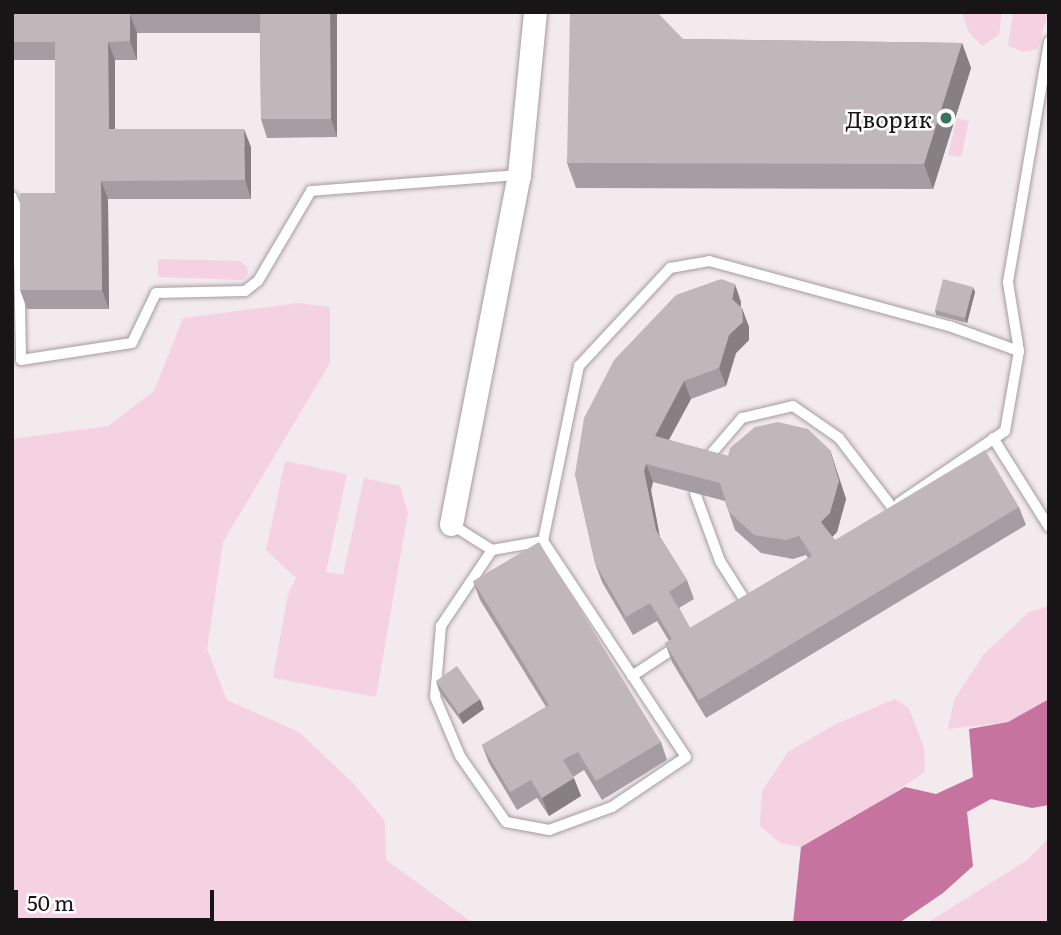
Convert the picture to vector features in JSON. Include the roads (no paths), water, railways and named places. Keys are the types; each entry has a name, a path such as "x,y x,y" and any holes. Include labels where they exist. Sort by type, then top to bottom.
{"street":[{"path":"451,524 519,175 535,12"}],"lane":[{"path":"702,465 742,418 793,406 839,438 888,510 1005,431 1019,351 1008,282 1049,41"},
{"path":"12,197 18,211 21,360 132,343 156,293 245,291 258,281 312,191 519,175"},
{"path":"492,550 441,626 435,697 460,756 506,822 549,831 612,807 685,757 543,541 579,366 670,268 709,261 949,326 1019,351"},
{"path":"993,438 1049,527"},
{"path":"695,493 720,561 746,602"},
{"path":"451,524 492,550 543,541"},
{"path":"735,609 756,595"},
{"path":"632,676 673,649"}],"place":[{"name":"Дворик","path":"946,118"}]}
